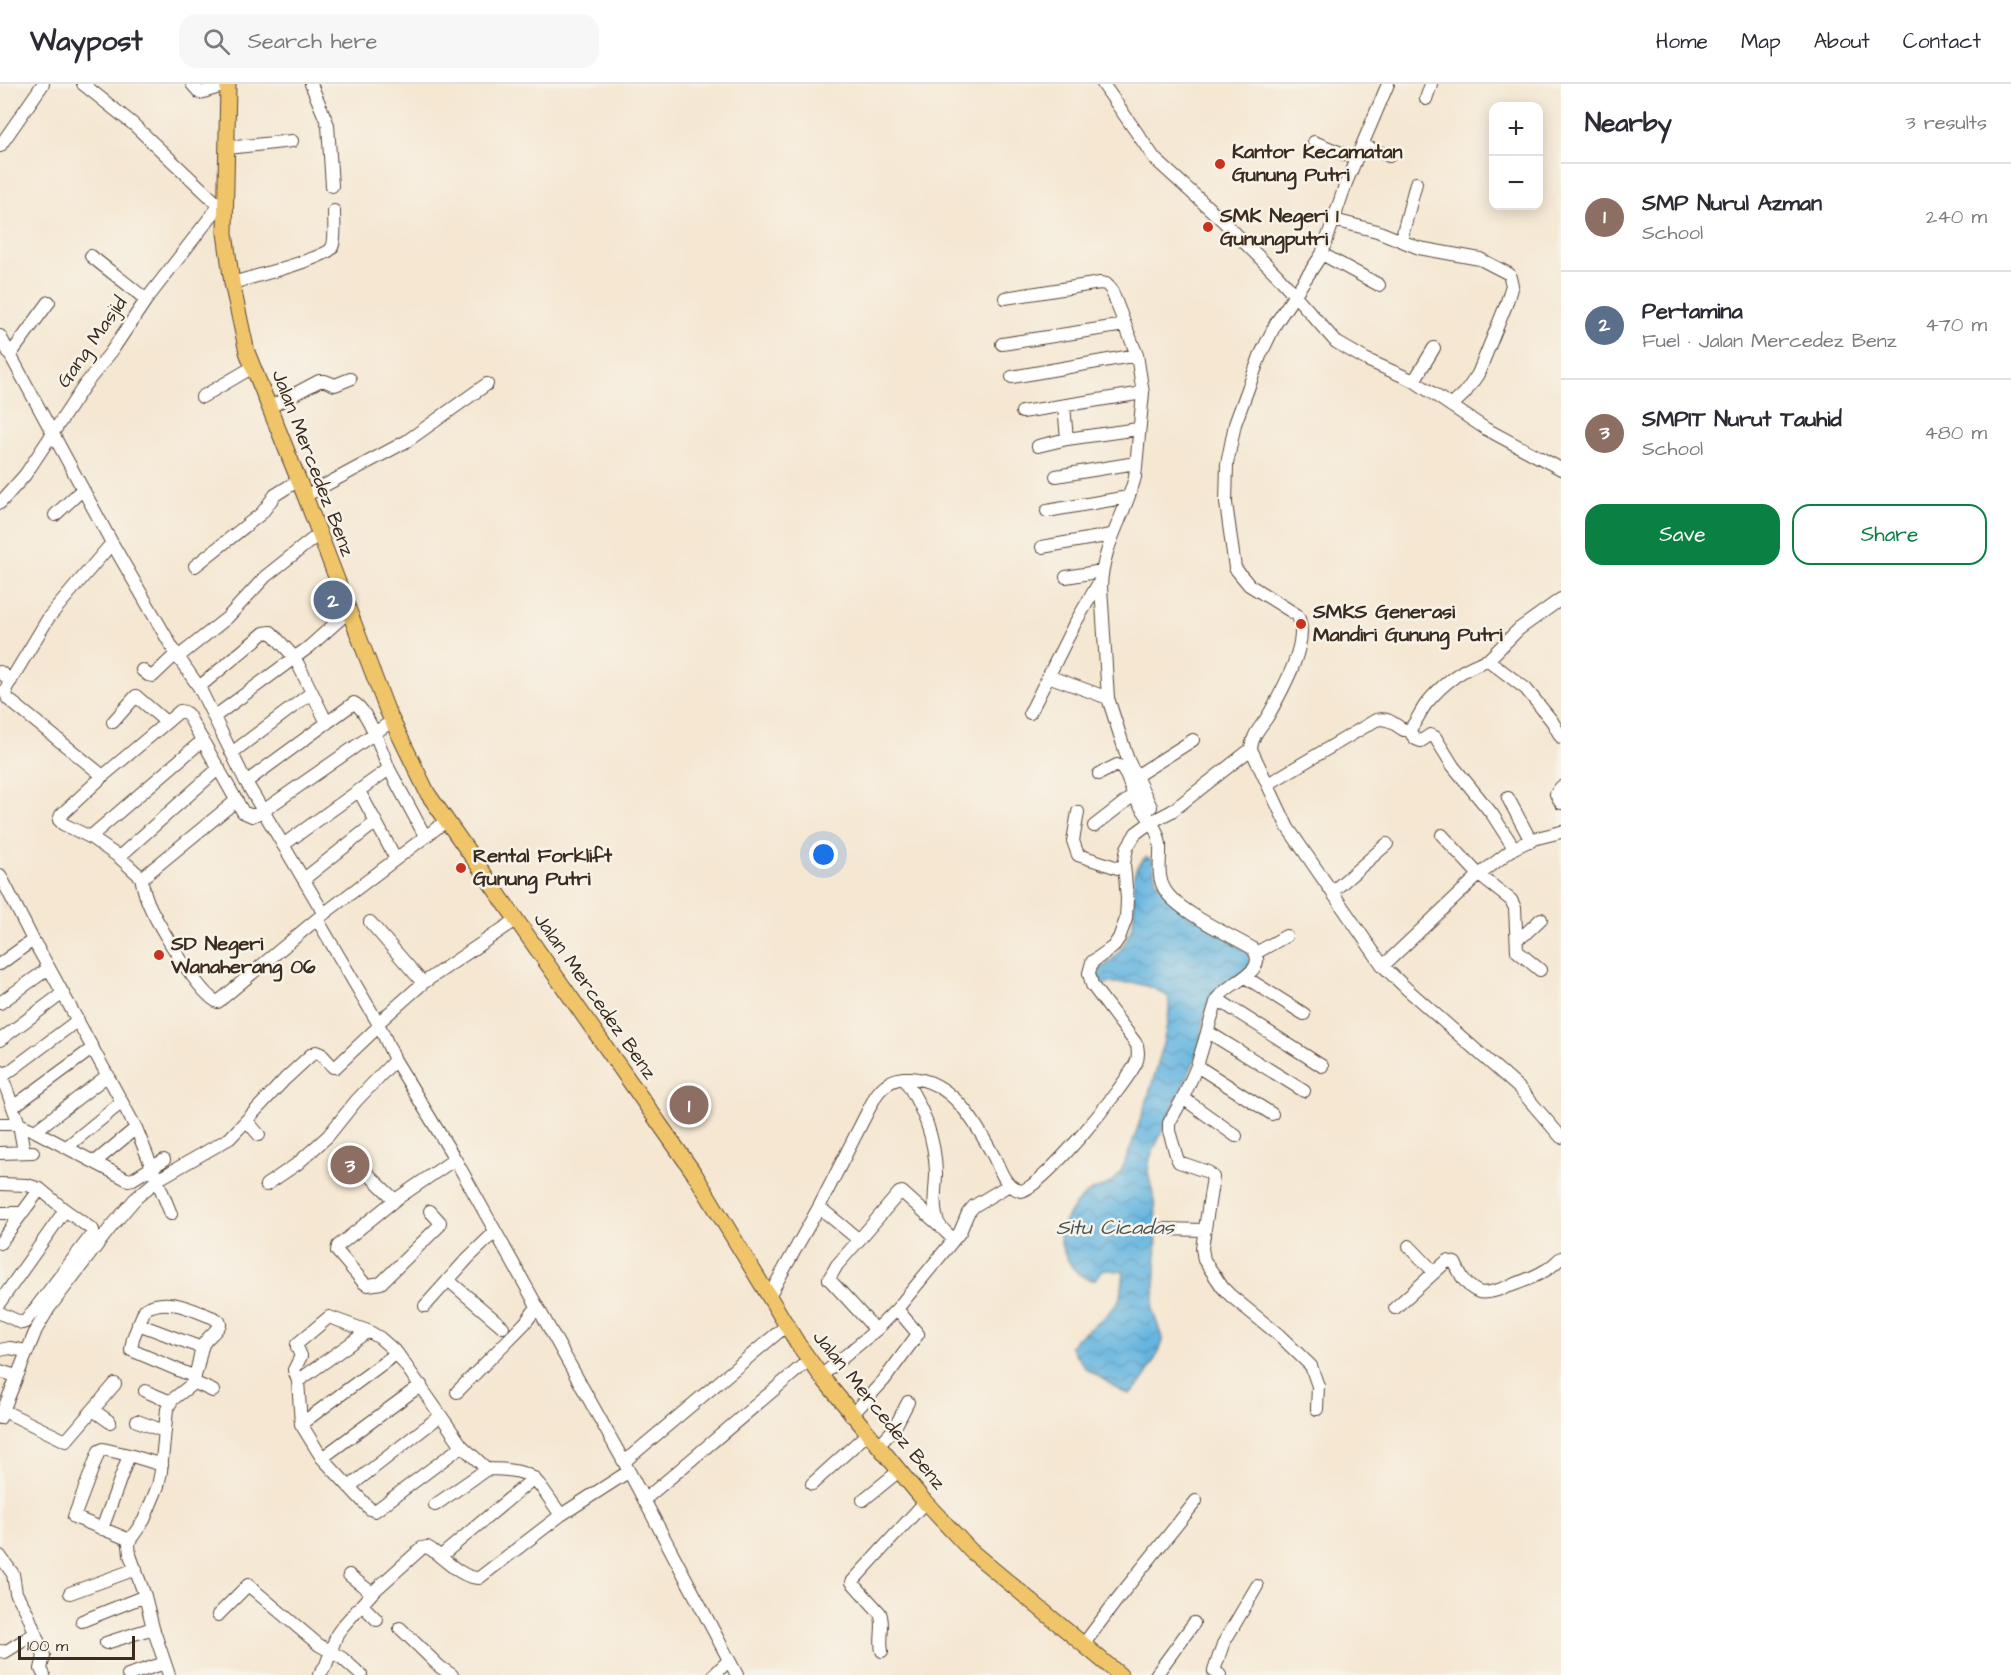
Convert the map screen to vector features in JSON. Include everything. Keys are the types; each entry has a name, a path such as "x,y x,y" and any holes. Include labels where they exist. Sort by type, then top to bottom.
{"main road":[{"name":"Jalan Mercedez Benz","path":"228,84 227,148 222,209 232,283 247,352 392,721 428,794 694,1173 809,1360 851,1416 925,1502 971,1551 1120,1675"}],"street":[{"path":"0,146 43,84"},
{"path":"83,84 133,124 222,209"},
{"path":"192,84 201,93 228,84"},
{"path":"311,84 328,125 332,186"},
{"path":"1103,84 1155,159 1222,220 1326,332 1344,348 1414,381 1507,441 1561,469"},
{"path":"1388,84 1346,183 1322,254 1276,323 1260,356 1235,424 1227,464 1226,503 1235,568 1249,585 1297,615 1303,629 1299,652 1269,713 1251,741 1251,749 1288,828 1383,966 1519,1088 1561,1137"},
{"path":"1426,99 1431,84"},
{"path":"227,148 292,141"},
{"path":"1314,142 1356,159"},
{"path":"1362,145 1389,156"},
{"path":"1401,240 1416,183"},
{"name":"Gang Masjid","path":"0,503 25,475 84,386 111,352 146,300 222,209"},
{"path":"232,283 290,266 329,251 334,244 334,211"},
{"path":"1334,220 1377,231 1419,248 1480,259 1505,271 1512,280 1506,305 1478,374 1465,393 1451,406"},
{"path":"1322,254 1379,285"},
{"path":"91,256 146,300"},
{"path":"1005,298 1100,283 1106,284 1111,289 1137,355 1143,393 1135,477 1112,535 1101,575 1030,713"},
{"path":"10,355 49,302"},
{"path":"1002,344 1125,325"},
{"path":"0,336 112,543 177,656 199,687 246,782 304,879 395,1060 455,1159 626,1467 737,1675"},
{"path":"1414,381 1434,348"},
{"path":"1012,376 1137,355"},
{"path":"202,397 253,367"},
{"path":"270,407 319,381 335,385 350,379"},
{"path":"305,496 407,441 487,384"},
{"path":"1022,412 1143,393"},
{"path":"1064,406 1067,439"},
{"path":"1038,446 1067,439 1138,429"},
{"path":"1056,476 1136,463"},
{"path":"195,566 262,513 275,495 299,480"},
{"path":"55,515 83,489"},
{"path":"1047,511 1128,497"},
{"path":"142,670 153,676 226,618 266,576 319,534"},
{"path":"1042,547 1112,535"},
{"path":"103,776 8,699 5,690 49,617 112,543"},
{"path":"1066,577 1101,575"},
{"path":"1101,575 1108,698 1128,760 1155,820 1160,845 1161,881 1174,900 1189,912 1252,948 1258,961 1245,977 1223,990 1217,999 1197,1066 1169,1123 1169,1131 1179,1162 1208,1172 1213,1177 1202,1254 1223,1288 1279,1335 1311,1366 1318,1386 1317,1409"},
{"path":"1268,784 1376,720 1383,718 1404,730 1410,729 1426,705 1446,682 1460,672 1488,660 1519,629 1561,599"},
{"path":"214,717 295,658 348,612"},
{"path":"199,687 266,632 272,634 295,658 327,723"},
{"path":"1488,660 1526,689 1552,721 1561,737"},
{"path":"0,672 10,681"},
{"path":"1048,676 1108,698"},
{"path":"232,752 311,693"},
{"path":"113,722 136,696 166,722"},
{"path":"246,782 351,704 357,704 375,734 389,769 425,836"},
{"path":"392,721 263,811 252,816 246,814 185,712 177,713 59,817 63,824 90,837 119,857 141,877 151,909 184,963 196,982 213,1001 218,1002 321,916 446,821"},
{"path":"1410,729 1411,734 1418,741 1430,735 1435,737 1454,766 1492,814 1514,849"},
{"path":"90,837 202,740"},
{"path":"1136,776 1193,740"},
{"path":"769,1296 819,1207 879,1090 889,1082 904,1078 926,1080 949,1092 987,1145 1009,1185 1017,1190 1027,1190 1054,1167 1107,1104 1136,1063 1137,1045 1092,985 1089,973 1092,962 1113,947 1123,929 1128,910 1125,856 1131,840 1136,833 1203,787 1251,749"},
{"path":"1099,774 1119,765 1128,778 1134,795 1155,820"},
{"path":"119,857 219,768"},
{"path":"283,845 389,769"},
{"path":"1561,787 1556,794 1561,803"},
{"path":"359,791 396,859"},
{"path":"1094,826 1134,795"},
{"path":"1508,798 1531,841"},
{"path":"141,877 145,877 237,800"},
{"path":"1078,812 1073,841 1078,855 1124,870"},
{"path":"304,879 376,822"},
{"path":"1383,966 1479,875 1514,849 1561,832"},
{"path":"1442,835 1479,875 1511,900 1515,908 1517,951 1540,970"},
{"path":"1332,892 1387,844"},
{"path":"0,875 136,1128 171,1214"},
{"path":"1516,938 1524,935 1541,919"},
{"path":"115,1384 66,1441 2,1415 26,1351 40,1322 111,1227 135,1199 157,1180 230,1138 277,1087 312,1054 316,1052 321,1054 333,1067 336,1067 423,983 516,920"},
{"path":"369,922 423,983"},
{"path":"1256,953 1286,936"},
{"path":"0,964 33,940"},
{"path":"0,1002 50,968"},
{"path":"1245,977 1305,1014"},
{"path":"0,1040 63,993"},
{"path":"1217,999 1322,1066"},
{"path":"0,1153 29,1152 13,1107 3,1092 1,1074 78,1020"},
{"path":"1208,1032 1304,1091"},
{"path":"13,1107 93,1048"},
{"path":"266,1185 297,1164 328,1136 356,1101 395,1060"},
{"path":"1197,1066 1272,1114"},
{"path":"35,1131 108,1075"},
{"path":"904,1078 920,1104 929,1127 936,1170 934,1204 939,1225"},
{"path":"1183,1098 1236,1136"},
{"path":"68,1146 122,1102"},
{"path":"247,1120 259,1136"},
{"path":"0,1124 19,1124 68,1146 130,1180 164,1160"},
{"path":"95,1162 136,1128"},
{"path":"430,1211 441,1222 439,1226 385,1280 368,1285 337,1249 395,1200 455,1159"},
{"path":"364,1170 395,1200"},
{"path":"0,1184 27,1185 40,1189 64,1210 91,1227 93,1233 25,1323 0,1313"},
{"path":"821,1377 897,1309 953,1240 974,1206 1009,1185"},
{"path":"0,1243 40,1189"},
{"path":"876,1330 829,1279 837,1265 902,1192 953,1240"},
{"path":"819,1207 859,1240"},
{"path":"0,1302 64,1210"},
{"path":"0,1214 22,1213"},
{"path":"1162,1228 1204,1230"},
{"path":"425,1306 495,1232"},
{"path":"1409,1246 1434,1272"},
{"path":"1395,1308 1447,1261 1451,1261 1468,1284 1477,1291 1488,1293 1548,1269 1561,1258"},
{"path":"448,1280 503,1327"},
{"path":"128,1675 167,1669 129,1551 130,1540 142,1525 160,1478 166,1414 171,1402 185,1392 194,1379 205,1341 219,1327 219,1321 214,1317 172,1303 157,1303 145,1309 130,1348 133,1352 194,1379 213,1391"},
{"path":"457,1392 525,1323 537,1307"},
{"path":"851,1416 884,1380 918,1334 897,1309"},
{"path":"462,1446 374,1513 322,1458 301,1424 298,1381 294,1370 302,1356 297,1344 325,1319 334,1318 368,1331 397,1353 462,1446 488,1469"},
{"path":"138,1324 202,1348"},
{"path":"319,1675 337,1634 372,1593 422,1548 427,1547 472,1578 479,1578 626,1467 787,1325"},
{"path":"298,1381 368,1331"},
{"path":"0,1350 10,1348 26,1351"},
{"path":"301,1424 397,1353"},
{"path":"644,1500 809,1360"},
{"path":"0,1371 16,1376"},
{"path":"322,1458 421,1385"},
{"path":"145,1391 171,1402"},
{"path":"878,1446 894,1429 908,1402"},
{"path":"93,1410 110,1422"},
{"path":"349,1487 440,1416"},
{"path":"137,1421 164,1431"},
{"path":"812,1484 867,1434"},
{"path":"130,1540 76,1519 74,1514 99,1451 103,1449 162,1465"},
{"path":"102,1529 129,1455"},
{"path":"435,1505 488,1469 513,1469 527,1473 534,1478 561,1515"},
{"path":"863,1500 899,1471"},
{"path":"441,1556 534,1478"},
{"path":"882,1651 880,1643 883,1619 852,1582 925,1502"},
{"path":"1083,1646 1119,1597 1196,1502"},
{"path":"0,1556 13,1574 16,1593 27,1612 44,1656 41,1669 44,1675"},
{"path":"70,1593 136,1569"},
{"path":"349,1575 372,1593"},
{"path":"218,1615 248,1585 319,1645 342,1658 361,1675"},
{"path":"1220,1675 1214,1671 1223,1644 1257,1586"},
{"path":"82,1622 145,1596"},
{"path":"362,1605 377,1620"},
{"path":"1156,1675 1194,1623"},
{"path":"106,1643 153,1628"},
{"path":"400,1628 440,1667 452,1675"},
{"path":"0,1651 5,1652 34,1634"},
{"path":"714,1675 728,1661"}],"water":[{"name":"Situ Cicadas","path":"1146,857 1152,859 1156,880 1245,950 1251,958 1251,964 1241,975 1220,986 1209,1001 1199,1051 1150,1158 1148,1172 1157,1223 1153,1311 1163,1341 1144,1378 1129,1394 1085,1368 1070,1346 1106,1316 1117,1303 1121,1296 1124,1272 1104,1269 1094,1280 1082,1277 1069,1262 1060,1237 1066,1218 1080,1200 1090,1192 1110,1183 1120,1173 1143,1112 1166,1031 1168,997 1144,985 1136,983 1101,984 1097,978 1101,969 1120,950 1130,932 1134,913 1135,871"}],"place":[{"name":"Kantor Kecamatan Gunung Putri","path":"1220,164"},
{"name":"SMK Negeri 1 Gunungputri","path":"1208,227"},
{"name":"Pertamina","path":"333,600"},
{"name":"SMKS Generasi Mandiri Gunung Putri","path":"1301,624"},
{"name":"Rental Forklift Gunung Putri","path":"461,868"},
{"name":"SD Negeri Wanaherang 06","path":"159,955"},
{"name":"SMP Nurul Azman","path":"689,1105"},
{"name":"SMPIT Nurut Tauhid","path":"350,1165"}]}
